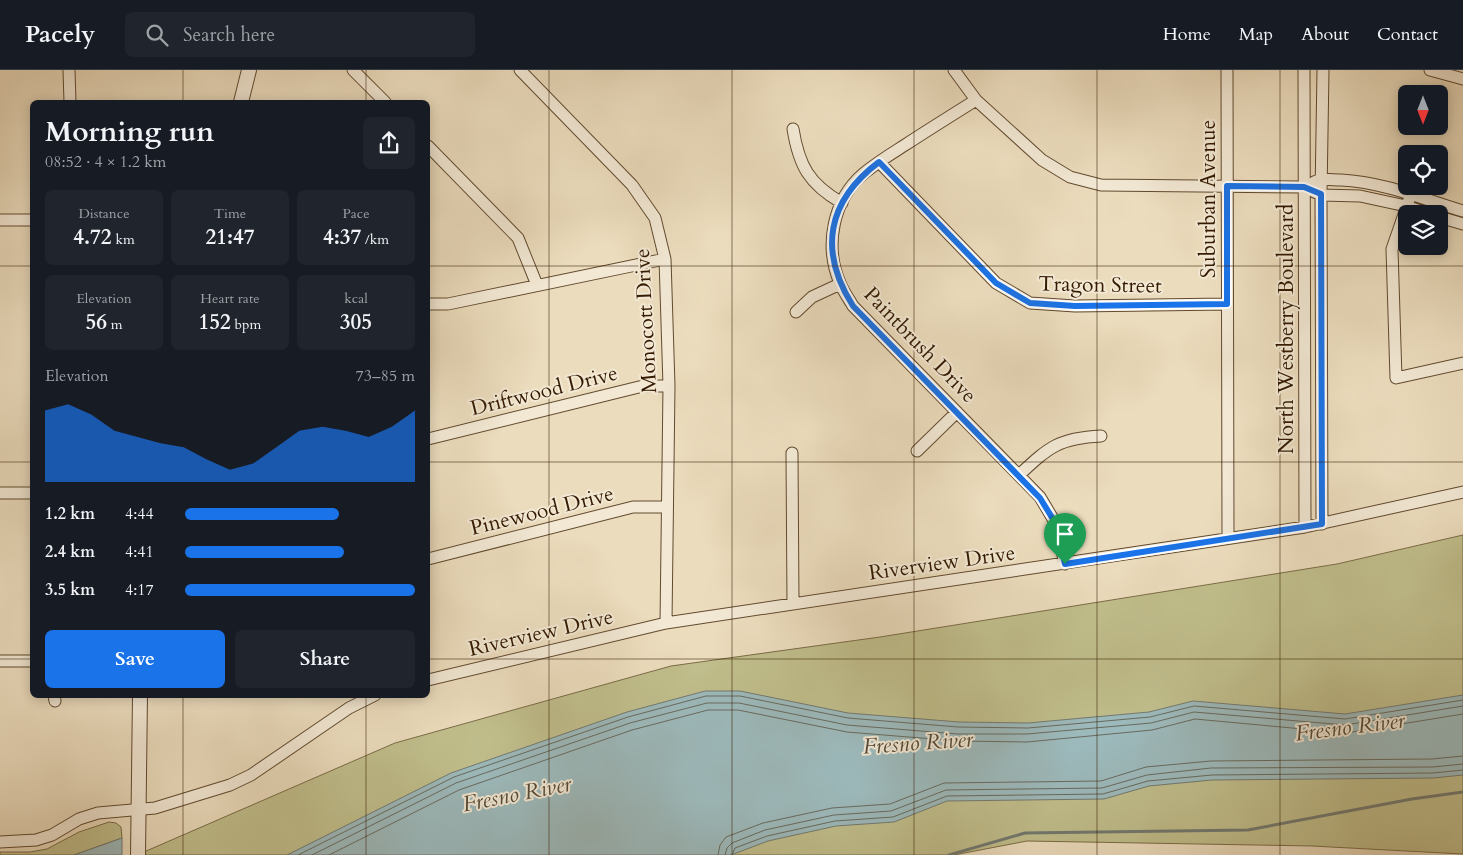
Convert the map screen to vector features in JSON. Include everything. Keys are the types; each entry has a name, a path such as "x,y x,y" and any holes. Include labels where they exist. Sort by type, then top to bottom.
{"street":[{"path":"69,70 70,100"},
{"path":"242,100 249,70"},
{"path":"353,70 383,100"},
{"name":"Monocott Drive","path":"520,70 632,185 655,218 665,259 669,386 666,623"},
{"path":"954,70 976,100 1042,160 1070,177 1101,185 1304,187 1321,194 1360,196 1401,205"},
{"name":"Suburban Avenue","path":"1227,70 1228,538"},
{"name":"North Westberry Boulevard","path":"1304,70 1305,527"},
{"name":"North Westberry Boulevard","path":"1322,524 1321,179 1323,70"},
{"path":"1430,70 1463,80"},
{"name":"Paintbrush Drive","path":"976,100 879,162 863,174 851,187 842,203 833,229 832,248 834,266 840,284 853,306 1040,498 1052,516 1058,531 1065,564"},
{"path":"793,129 798,155 807,173 816,186 842,203"},
{"path":"430,148 518,238 537,285"},
{"name":"Tragon Street","path":"879,162 996,283 1030,303 1075,306 1227,304"},
{"path":"1304,187 1321,179 1363,181 1398,190"},
{"path":"1414,195 1463,211"},
{"path":"0,220 30,220"},
{"path":"1448,220 1463,224"},
{"path":"1398,231 1392,249 1396,378 1463,364"},
{"path":"430,304 448,304 665,259"},
{"path":"796,312 812,297 840,284"},
{"name":"Driftwood Drive","path":"430,439 643,386 669,386"},
{"path":"917,451 957,412"},
{"path":"1019,475 1042,454 1058,444 1070,439 1101,436"},
{"path":"792,453 793,603"},
{"name":"Riverview Drive","path":"430,680 666,623 1305,527 1463,492"},
{"path":"0,493 30,494"},
{"name":"Pinewood Drive","path":"430,558 633,507 668,507"},
{"path":"0,661 30,660"},
{"path":"138,855 140,698"},
{"path":"0,842 36,840 52,835 79,819 98,813 170,805 230,785 252,775 349,708 370,698"}],"shaded area":[{"path":"1463,535 1463,854 1312,846 1027,841 954,855 137,855 395,743 671,666 880,637 1337,564"},
{"path":"109,822 116,823 121,827 122,838 74,855 0,855 0,852 30,852 47,849 79,832"}],"water":[{"name":"Fresno River","path":"705,691 740,691 848,713 959,722 1028,723 1149,712 1193,701 1345,714 1463,695 1463,775 1433,778 1212,780 1149,786 1104,799 947,801 894,822 836,826 768,841 731,855 287,855 451,773 627,712"},
{"path":"122,838 122,855 74,855"}],"waterway":[{"path":"949,855 1025,833 1248,830 1412,799 1463,792"}],"route":[{"path":"879,162 996,283 1030,303 1075,306 1227,304 1227,186 1304,187 1321,194 1322,524 1065,564 1056,524 1040,498 853,306 846,295 834,266 832,248 836,216 851,187 863,174 879,162"}]}
